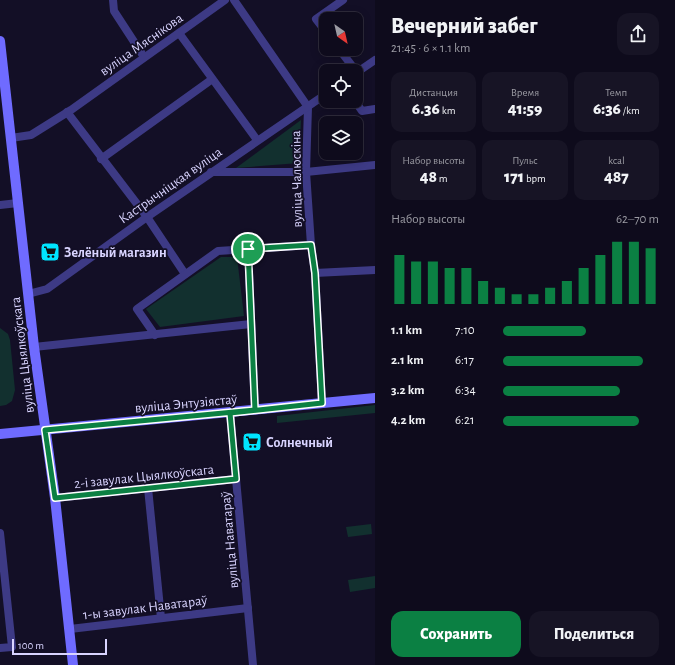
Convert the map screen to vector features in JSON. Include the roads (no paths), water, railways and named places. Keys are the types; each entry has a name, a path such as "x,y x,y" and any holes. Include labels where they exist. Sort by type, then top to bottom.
{"main road":[{"name":"вуліца Цыялкоўскага","path":"0,41 34,347 55,498 73,665"},
{"name":"вуліца Энтузіястаў","path":"0,434 375,398"}],"street":[{"path":"113,0 114,11 144,57"},
{"name":"вуліца Мяснікова","path":"11,138 32,135 69,111 225,0"},
{"path":"234,0 308,107"},
{"path":"326,12 343,0"},
{"path":"179,33 211,80 257,140"},
{"path":"363,68 375,60"},
{"path":"101,159 211,80"},
{"name":"Кастрычніцкая вуліца","path":"28,294 47,289 147,216 319,99"},
{"name":"вуліца Чалюскіна","path":"308,107 306,172 311,245 315,273 322,403"},
{"path":"360,108 362,111 375,110"},
{"path":"69,111 101,159 147,216 185,274"},
{"path":"211,172 306,172 375,165"},
{"path":"0,205 18,203"},
{"path":"155,335 137,309 218,251 311,245"},
{"path":"248,249 255,410"},
{"path":"315,273 375,270"},
{"path":"34,347 251,324"},
{"name":"вуліца Наватараў","path":"230,413 253,665"},
{"name":"2-і завулак Цыялкоўскага","path":"55,498 236,479"},
{"path":"148,488 161,618"},
{"path":"0,533 12,647 0,648"},
{"name":"1-ы завулак Наватараў","path":"70,629 248,608"}],"place":[{"name":"Зелёный магазин","path":"50,252"},
{"name":"Солнечный","path":"252,442"}]}
